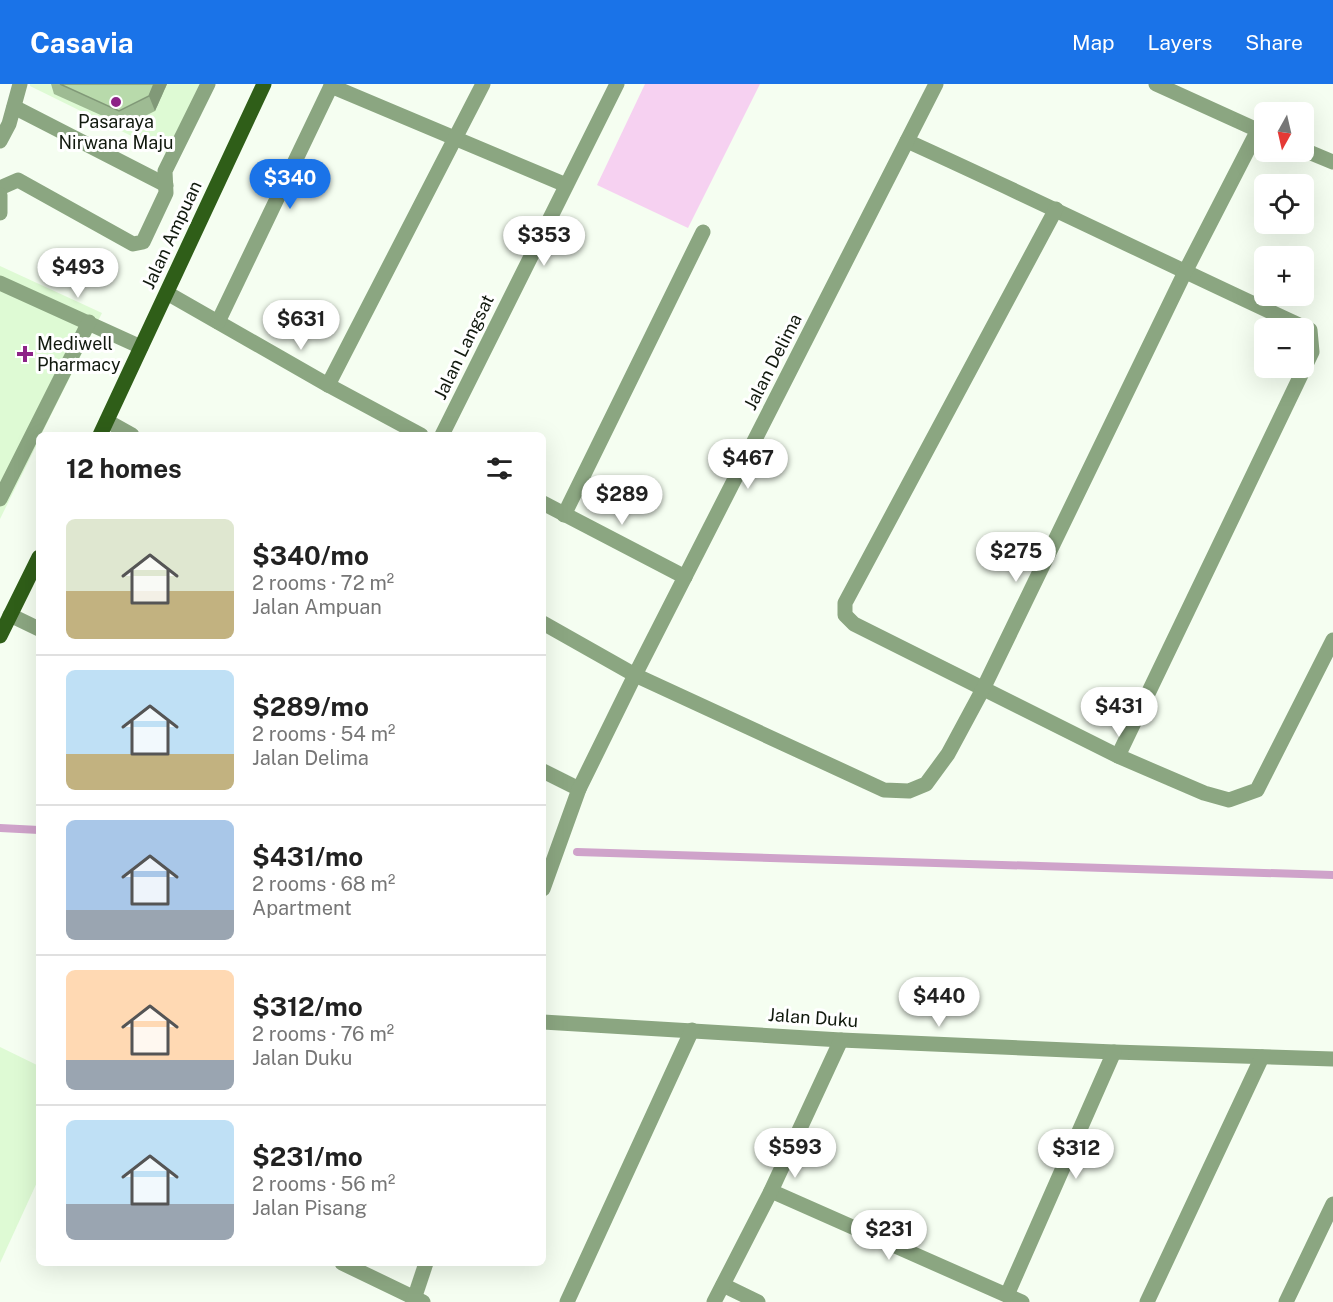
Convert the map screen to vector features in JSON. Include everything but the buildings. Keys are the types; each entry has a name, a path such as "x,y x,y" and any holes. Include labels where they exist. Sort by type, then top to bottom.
{"main road":[{"name":"Jalan Ampuan","path":"103,428 264,84"},
{"path":"0,636 36,562"}],"street":[{"path":"0,141 9,124 20,84"},
{"path":"0,188 18,180 133,244 143,242 166,193 165,171 208,84"},
{"path":"328,385 483,84"},
{"name":"Jalan Langsat","path":"443,432 617,84"},
{"name":"Jalan Delima","path":"546,881 579,789 936,84"},
{"path":"1156,84 1254,128"},
{"path":"218,322 331,85 566,185"},
{"path":"14,107 166,185"},
{"path":"907,141 1310,330 1312,352 1118,756"},
{"path":"546,625 635,675 884,790 909,791 926,784 948,754 983,689 1185,272 1254,144"},
{"path":"1314,154 1333,162"},
{"path":"0,195 0,213"},
{"path":"1056,209 845,603 844,615 854,624 1118,756 1204,793 1229,800 1257,790 1333,640"},
{"path":"564,514 703,232"},
{"path":"0,283 141,346"},
{"path":"167,293 415,432"},
{"path":"0,500 89,322"},
{"path":"103,428 120,432"},
{"path":"546,505 685,577"},
{"path":"10,615 36,628"},
{"path":"546,772 579,789"},
{"name":"Jalan Duku","path":"546,1023 841,1040 1333,1059"},
{"path":"567,1302 692,1030"},
{"path":"714,1302 771,1191 841,1040"},
{"path":"1007,1295 1114,1052"},
{"path":"1147,1302 1263,1057"},
{"path":"771,1191 1022,1302"},
{"path":"1286,1302 1333,1204"},
{"path":"348,1266 417,1301 425,1266"},
{"path":"723,1285 758,1302"}],"shaded area":[{"path":"30,84 200,84 166,153"},
{"path":"645,84 760,84 688,228 597,185"},
{"path":"0,266 102,313 42,432 36,432 36,446 0,519"},
{"path":"0,1047 36,1065 36,1185 0,1263"}],"waterway":[{"path":"0,828 36,830"},
{"path":"577,852 1333,875"}],"place":[{"name":"Pasaraya Nirwana Maju","path":"116,102"},
{"name":"Mediwell Pharmacy","path":"25,354"}]}
